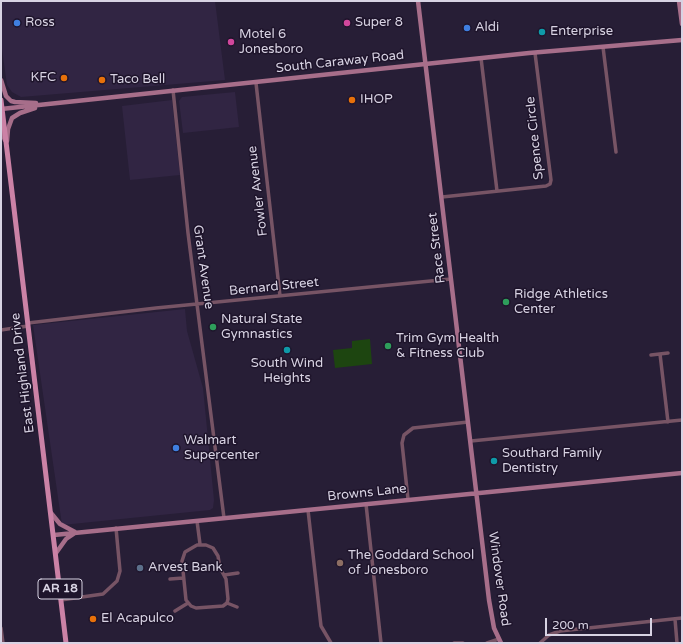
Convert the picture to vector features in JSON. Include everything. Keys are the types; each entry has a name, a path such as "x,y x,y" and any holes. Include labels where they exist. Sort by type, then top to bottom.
{"main road":[{"name":"East Highland Drive","path":"1,100 66,643"}],"street":[{"name":"Race Street","path":"418,1 477,493"},
{"path":"679,1 682,24"},
{"name":"South Caraway Road","path":"2,109 481,58 682,40"},
{"path":"603,47 616,152"},
{"name":"Spence Circle","path":"442,197 546,186 551,182 535,53"},
{"path":"481,58 497,191"},
{"path":"1,80 6,96 12,102 46,105"},
{"name":"Fowler Avenue","path":"256,83 280,296"},
{"name":"Grant Avenue","path":"173,90 188,235 224,518"},
{"path":"6,145 9,125 14,116 46,105"},
{"path":"1,131 6,145"},
{"name":"Bernard Street","path":"1,330 28,325 198,305 451,279"},
{"path":"651,355 668,353"},
{"path":"660,354 668,422"},
{"path":"471,441 682,420"},
{"path":"408,500 402,442 404,435 413,428 468,422"},
{"name":"Browns Lane","path":"54,535 682,473"},
{"name":"Windover Road","path":"477,493 490,606 494,628 500,641"},
{"path":"366,504 381,643"},
{"path":"308,510 320,626 331,643"},
{"path":"51,513 60,524 76,532 66,539 56,553"},
{"path":"197,521 200,544"},
{"path":"61,600 103,594 117,581 120,571 116,528"},
{"path":"200,544 206,545 215,551 224,575 228,599 227,603 223,606 196,608 188,603 185,598 181,564 183,556 190,548 200,544"},
{"path":"224,575 238,573"},
{"path":"170,579 183,578"},
{"path":"175,611 188,603"},
{"path":"227,603 237,607"},
{"path":"540,643 549,635 560,631 682,618"},
{"path":"675,619 677,643"},
{"path":"1,628 3,643"},
{"path":"487,643 500,641"},
{"path":"454,643 463,643"}],"shaded area":[{"path":"1,1 215,1 225,80 21,97 12,92 7,85 1,42"},
{"path":"235,92 239,127 183,133 179,101 182,97"},
{"path":"172,100 180,175 130,180 122,106"},
{"path":"185,309 187,331 203,388 214,500 213,508 210,510 62,525 33,325"}],"green space":[{"path":"370,339 372,364 335,368 333,350 352,348 352,341"}],"place":[{"name":"Ross","path":"17,23"},
{"name":"Super 8","path":"347,23"},
{"name":"Aldi","path":"467,28"},
{"name":"Enterprise","path":"542,32"},
{"name":"Motel 6 Jonesboro","path":"231,42"},
{"name":"KFC","path":"64,78"},
{"name":"Taco Bell","path":"102,80"},
{"name":"IHOP","path":"352,100"},
{"name":"Ridge Athletics Center","path":"506,302"},
{"name":"Natural State Gymnastics","path":"213,327"},
{"name":"Trim Gym Health & Fitness Club","path":"388,346"},
{"name":"South Wind Heights","path":"287,350"},
{"name":"Walmart Supercenter","path":"176,448"},
{"name":"Southard Family Dentistry","path":"494,461"},
{"name":"The Goddard School of Jonesboro","path":"340,563"},
{"name":"Arvest Bank","path":"140,568"},
{"name":"El Acapulco","path":"93,619"}]}
